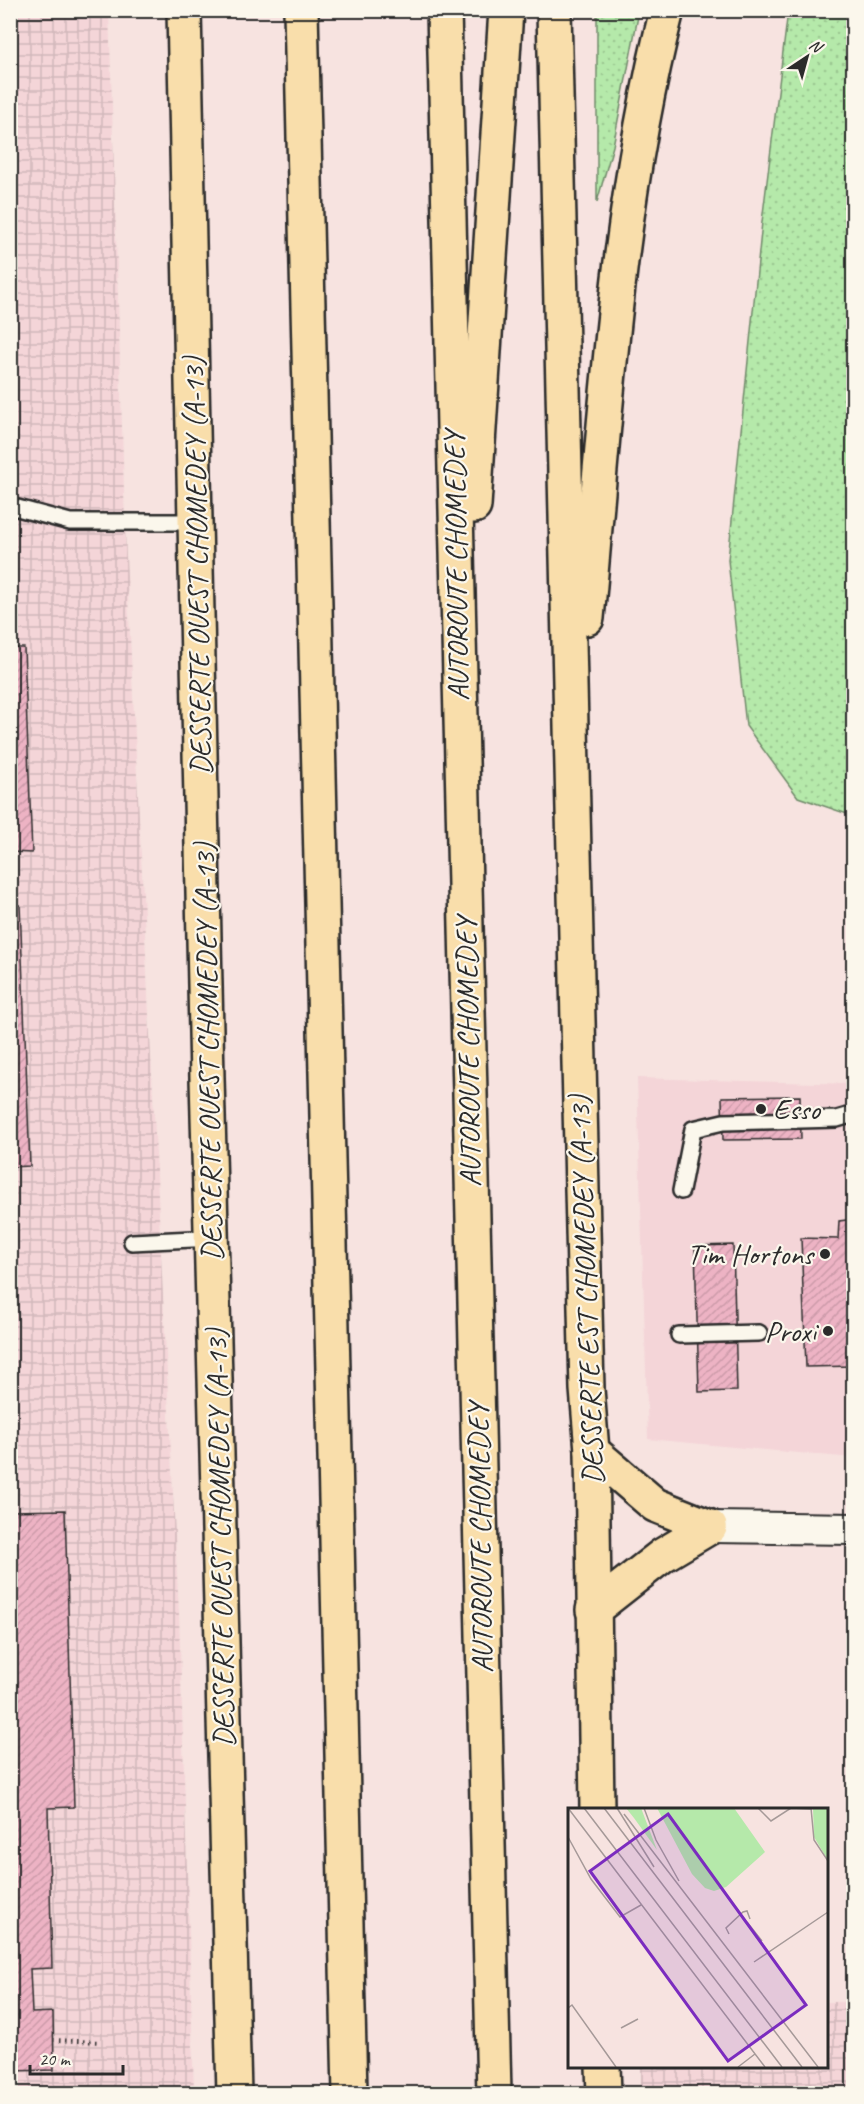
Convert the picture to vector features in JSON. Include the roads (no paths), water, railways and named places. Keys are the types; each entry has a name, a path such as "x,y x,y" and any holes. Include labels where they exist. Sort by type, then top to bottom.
{"main road":[{"name":"DESSERTE OUEST CHOMEDEY (A-13)","path":"184,10 234,2094"},
{"path":"301,10 350,2094"},
{"name":"AUTOROUTE CHOMEDEY","path":"444,10 494,2094"},
{"path":"460,729 506,10"},
{"path":"554,10 573,769"},
{"path":"573,769 622,247 642,122 667,10"},
{"name":"DESSERTE EST CHOMEDEY (A-13)","path":"573,769 587,1389 592,1451 597,1808"},
{"path":"592,1451 655,1505 710,1527"},
{"path":"593,1610 663,1555 710,1527"},
{"path":"603,2068 604,2094"}],"street":[{"path":"710,1527 854,1529"}],"lane":[{"path":"10,506 70,522 195,522"},
{"path":"681,1191 693,1129 723,1122 837,1119 854,1114"},
{"path":"132,1242 213,1238"},
{"path":"679,1335 759,1333"}],"place":[{"name":"Esso","path":"761,1109"},
{"name":"Tim Hortons","path":"825,1254"},
{"name":"Proxi","path":"828,1331"}]}
